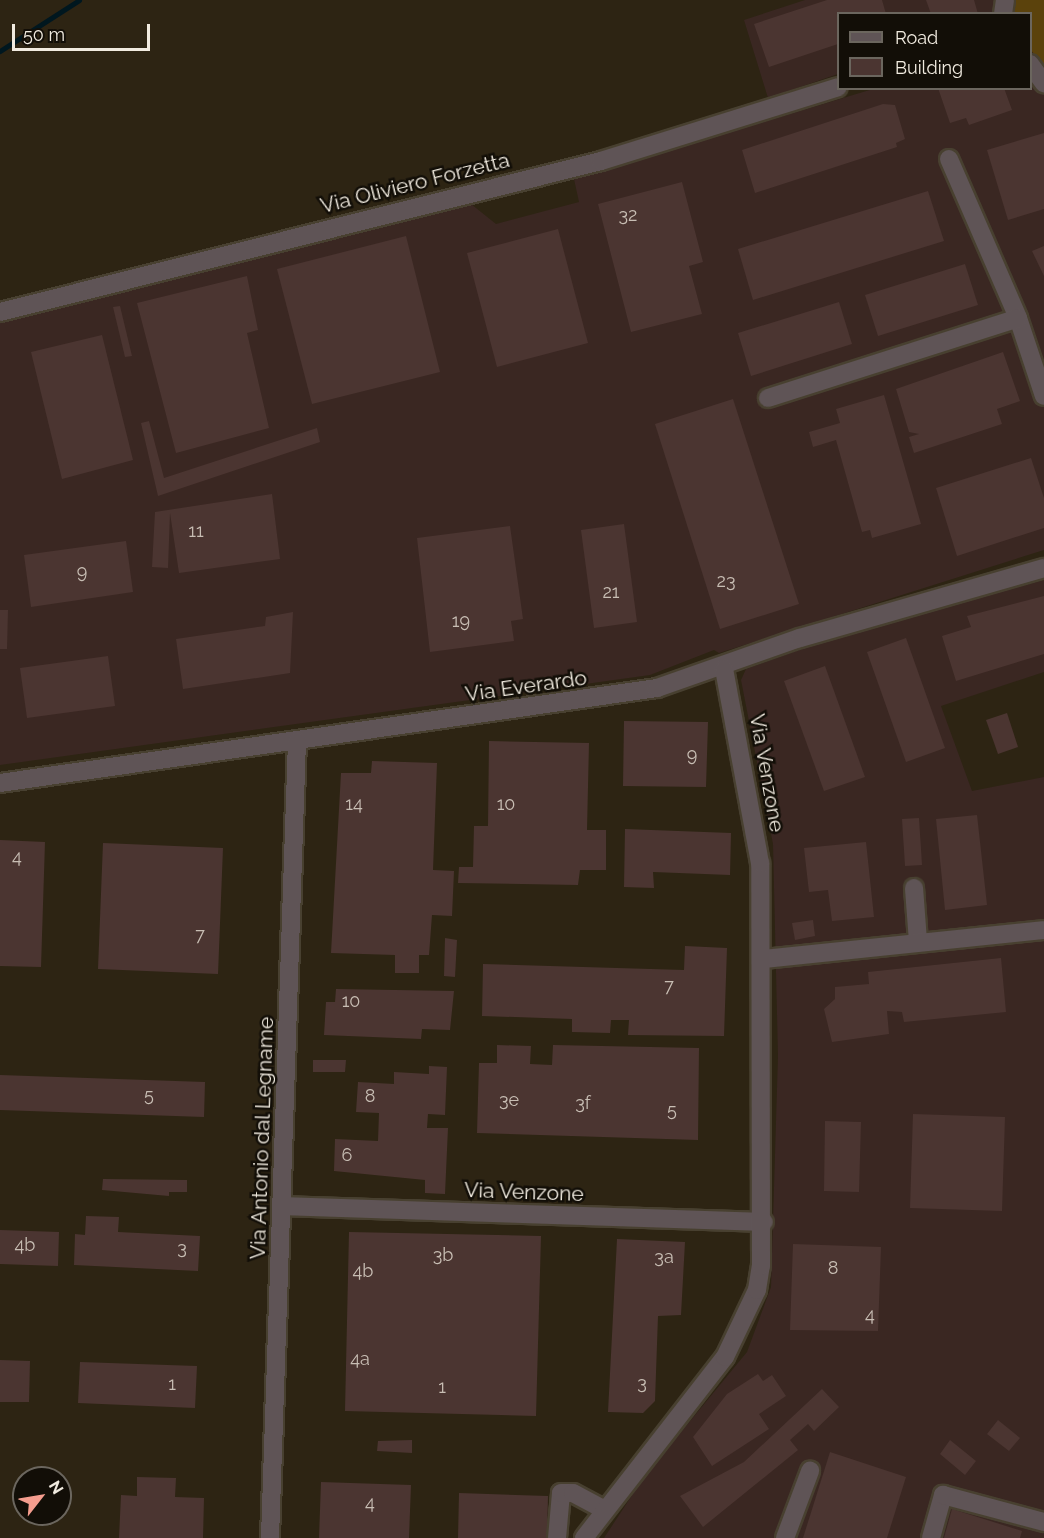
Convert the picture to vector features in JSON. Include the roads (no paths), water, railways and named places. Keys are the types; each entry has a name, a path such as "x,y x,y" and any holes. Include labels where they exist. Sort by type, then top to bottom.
{"street":[{"path":"1032,67 1044,83"},
{"name":"Via Oliviero Forzetta","path":"0,312 602,161 837,87"},
{"path":"949,159 1018,318 1044,396"},
{"path":"768,398 1018,318"},
{"name":"Via Everardo","path":"0,783 590,701 724,669 800,638 1044,568"},
{"name":"Via Venzone","path":"584,1538 603,1509 705,1384 736,1337 757,1290 764,1222 763,959 760,863 724,669"},
{"name":"Via Antonio dal Legname","path":"270,1538 297,741"},
{"path":"914,888 918,941"},
{"path":"763,959 918,941 1044,930"},
{"name":"Via Venzone","path":"282,1206 764,1222"},
{"path":"785,1538 810,1471"},
{"path":"557,1538 561,1493 573,1493 603,1509"},
{"path":"931,1538 943,1495 1044,1522"}],"waterway":[{"path":"0,51 79,0"}]}
